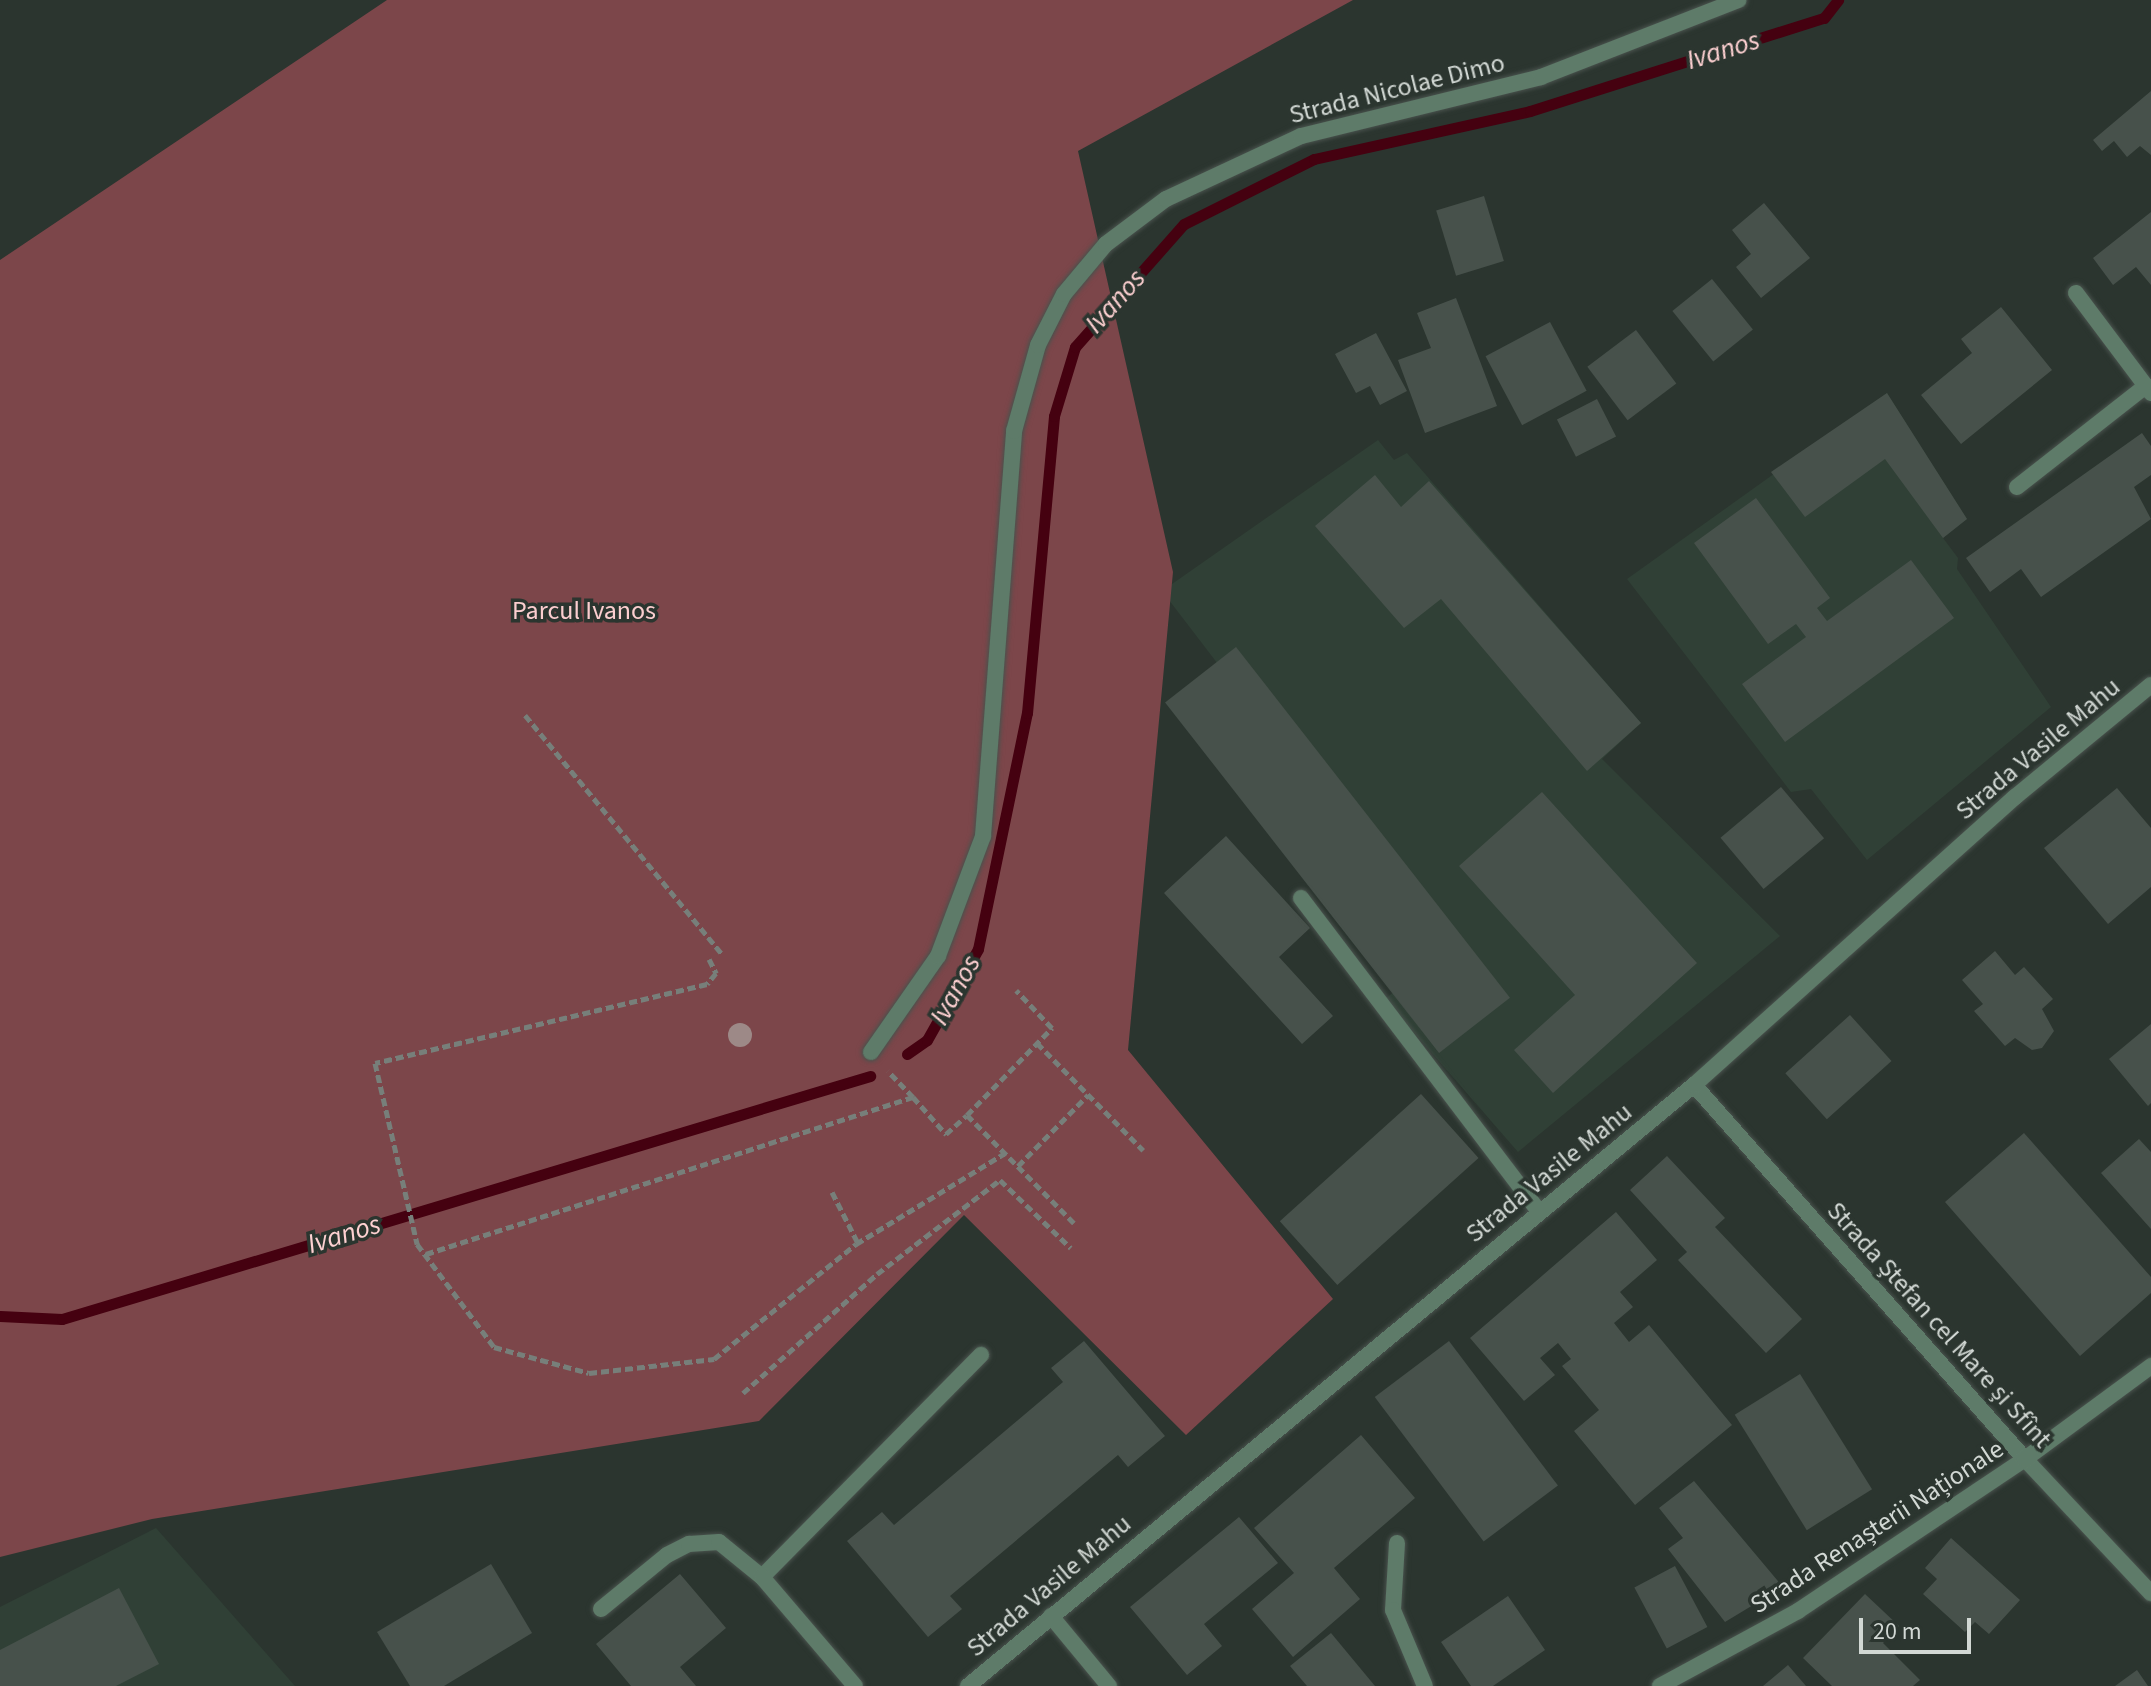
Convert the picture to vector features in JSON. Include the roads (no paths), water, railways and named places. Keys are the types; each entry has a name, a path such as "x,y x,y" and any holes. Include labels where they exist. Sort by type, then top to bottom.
{"street":[{"name":"Strada Nicolae Dimo","path":"871,1052 938,956 983,836 1014,431 1038,345 1064,294 1106,244 1166,199 1238,163 1301,136 1541,77 1739,0"},
{"path":"2017,487 2149,389 2076,293"},
{"name":"Strada Vasile Mahu","path":"968,1686 1694,1085 2015,797 2151,685"},
{"path":"1301,898 1539,1211"},
{"name":"Strada Ștefan cel Mare și Sfînt","path":"1694,1085 2025,1459 2151,1593"},
{"path":"762,1577 981,1355"},
{"name":"Strada Renașterii Naționale","path":"1660,1686 1798,1611 2025,1459 2151,1366"},
{"path":"601,1609 667,1555 689,1544 719,1542 762,1577 855,1686"},
{"path":"1397,1543 1393,1610 1425,1686"},
{"path":"1051,1616 1109,1686"}],"waterway":[{"name":"Ivanos","path":"907,1054 927,1040 978,949 1027,713 1054,416 1075,347 1184,224 1314,159 1530,111 1824,18 1838,0"},
{"name":"Ivanos","path":"0,1316 62,1319 870,1076"}],"park label":[{"name":"Parcul Ivanos","path":"584,611"}]}
